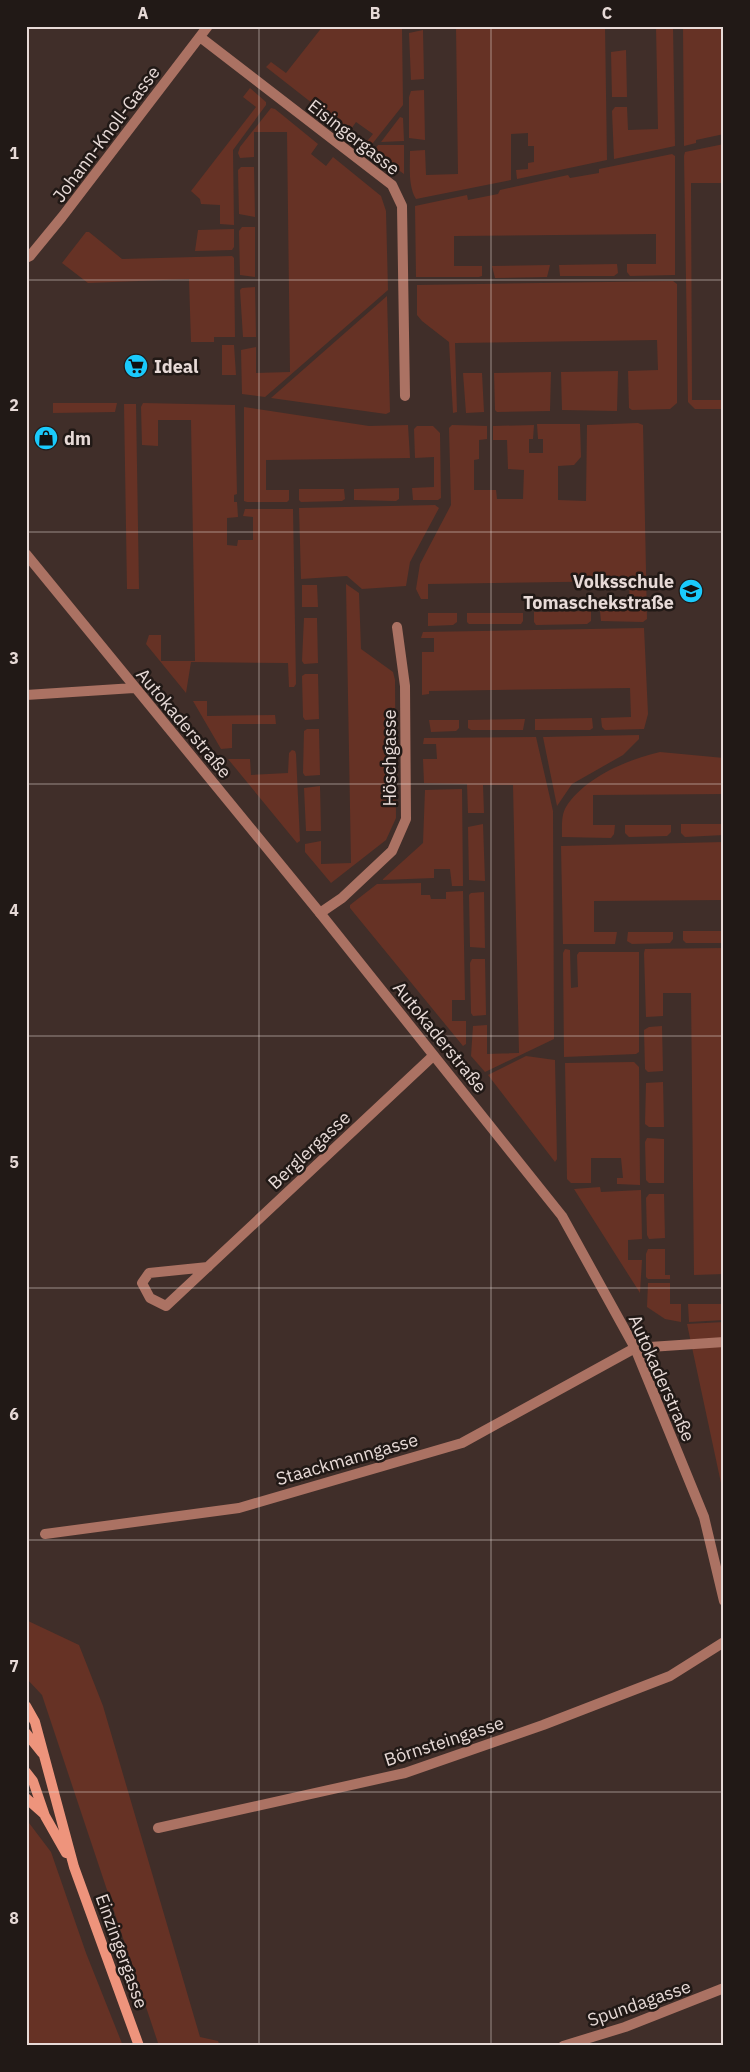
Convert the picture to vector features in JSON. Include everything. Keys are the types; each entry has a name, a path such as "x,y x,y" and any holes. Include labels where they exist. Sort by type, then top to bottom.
{"main road":[{"name":"Einzingergasse","path":"26,1706 35,1722 74,1867 139,2046"},
{"name":"Einzingergasse","path":"26,1733 44,1756"},
{"name":"Einzingergasse","path":"26,1772 33,1781 45,1816 74,1867"},
{"name":"Einzingergasse","path":"26,1798 45,1816"}],"street":[{"name":"Johann-Knoll-Gasse","path":"27,259 62,217 208,26"},
{"name":"Eisingergasse","path":"200,37 392,185 402,206 405,396"},
{"name":"Autokaderstraße","path":"26,554 320,913 562,1216 634,1348 704,1517 724,1601"},
{"name":"Höschgasse","path":"320,913 342,898 392,852 406,819 405,686 397,627"},
{"path":"26,695 134,688"},
{"name":"Berglergasse","path":"208,1267 149,1273 142,1283 150,1298 166,1306 208,1267 433,1056"},
{"path":"634,1348 724,1342"},
{"name":"Staackmanngasse","path":"45,1534 239,1508 462,1443 634,1348"},
{"name":"Börnsteingasse","path":"158,1828 405,1773 543,1725 670,1676 724,1642"},
{"name":"Spundagasse","path":"563,2046 625,2027 724,1988"}],"shaded area":[{"path":"323,26 398,26 402,29 403,105 369,148 364,145 373,134 356,122 349,132 266,67 271,62 286,73"},
{"path":"456,26 605,26 607,160 517,179 516,170 528,169 528,163 534,162 534,146 528,146 528,133 511,134 511,180 416,199 411,182 410,151 425,150 426,175 458,174"},
{"path":"656,26 673,26 675,146 614,159 612,111 615,107 627,107 628,130 658,129"},
{"path":"683,26 724,26 724,134 696,140 696,143 684,146"},
{"path":"423,30 424,79 411,80 409,33"},
{"path":"626,50 627,97 612,97 611,52"},
{"path":"250,88 266,102 266,105 233,150 234,225 220,224 220,205 201,204 200,199 191,191 256,107 243,97"},
{"path":"424,90 425,140 409,138 409,97 411,91"},
{"path":"271,108 275,109 318,144 311,154 326,166 333,157 381,196 386,211 388,290 265,397 242,394 241,350 256,347 256,373 290,372 287,132 254,132 254,157 240,158 238,153 240,147"},
{"path":"400,117 403,118 404,141 381,142"},
{"path":"724,144 724,183 691,183 692,400 724,400 724,409 695,409 688,402 684,156 685,152"},
{"path":"378,145 404,145 404,174 373,152"},
{"path":"672,154 675,156 675,275 630,276 627,272 627,264 656,264 656,234 454,236 454,266 482,266 482,276 416,277 415,206 467,195 468,200 498,194 500,190 568,175 570,178 599,173 599,169"},
{"path":"241,167 254,167 255,217 239,214 238,170"},
{"path":"242,227 255,227 255,277 240,275 239,231"},
{"path":"234,229 234,247 232,250 195,251 198,230"},
{"path":"86,232 89,232 122,259 232,256 234,258 235,337 214,337 214,342 191,342 189,279 88,283 62,263"},
{"path":"617,264 618,273 614,276 560,276 559,265"},
{"path":"550,265 547,277 495,278 492,266"},
{"path":"673,281 677,284 677,403 670,409 632,410 629,408 628,371 658,370 657,340 455,343 457,412 453,413 449,342 417,315 417,285"},
{"path":"255,287 256,337 243,337 240,290 242,288"},
{"path":"387,296 390,412 386,414 271,398"},
{"path":"222,345 234,345 236,375 222,375"},
{"path":"618,371 617,411 562,410 561,372"},
{"path":"551,372 550,411 497,412 495,410 494,373"},
{"path":"463,373 482,373 484,412 466,413"},
{"path":"53,403 117,403 115,412 53,413"},
{"path":"143,403 235,405 237,494 234,495 234,502 237,502 238,517 227,518 227,545 237,546 238,540 253,540 253,517 243,516 245,509 293,509 296,684 294,687 289,687 288,663 191,662 186,693 146,644 149,635 161,635 161,661 195,661 191,420 158,420 158,446 142,445 141,407"},
{"path":"124,404 136,404 139,589 127,589"},
{"path":"244,407 369,426 408,425 410,458 266,460 266,490 289,490 289,500 287,502 247,502 244,501"},
{"path":"638,423 643,425 647,619 643,622 601,621 600,611 630,610 629,581 428,584 428,599 421,599 416,589 420,564 451,505 449,428 452,425 487,426 487,439 479,440 479,459 474,460 474,490 496,490 497,499 523,499 524,470 508,469 507,440 493,440 493,426 534,425 533,439 529,439 529,453 543,453 543,439 538,439 537,424 580,424 581,457 574,465 558,466 558,500 586,501 587,425"},
{"path":"417,426 433,426 440,433 441,498 438,500 413,500 412,488 434,487 434,457 415,458 414,429"},
{"path":"399,488 399,499 396,501 354,500 354,489"},
{"path":"299,489 344,489 345,499 342,501 301,502 299,500"},
{"path":"435,505 439,508 410,562 406,586 362,589 347,576 301,579 299,508"},
{"path":"346,584 359,593 361,649 393,672 395,680 396,818 386,840 331,883 305,852 305,844 321,841 321,864 351,863"},
{"path":"302,585 317,585 318,607 302,607"},
{"path":"591,611 591,621 587,624 536,625 534,622 534,612"},
{"path":"428,613 457,613 457,622 453,625 428,626"},
{"path":"467,613 523,613 523,621 521,624 469,624 467,622"},
{"path":"304,618 317,618 318,663 304,664 302,661"},
{"path":"644,628 648,714 644,729 605,730 602,727 601,718 631,717 630,688 429,691 429,694 422,695 422,652 434,652 434,638 421,638 423,632"},
{"path":"305,674 318,674 319,719 305,720 303,717 302,676"},
{"path":"193,701 207,701 207,716 275,715 276,724 232,724 232,748 221,749"},
{"path":"592,718 593,728 590,730 535,730 535,719"},
{"path":"525,719 523,730 471,730 468,728 468,720"},
{"path":"429,720 459,720 459,728 456,731 431,732"},
{"path":"307,729 319,729 320,775 305,776 303,773 304,731"},
{"path":"639,735 639,739 623,755 572,784 557,806 543,737"},
{"path":"536,737 553,811 554,1039 485,1072 471,1056 473,1026 487,1025 487,1054 519,1053 513,785 483,785 484,813 468,813 467,784 424,783 423,759 437,759 436,744 423,744 424,738"},
{"path":"292,750 296,754 300,841 297,843 228,759 250,759 251,775 288,773 289,753"},
{"path":"660,752 724,758 724,794 593,795 593,825 615,825 614,834 611,838 562,837 564,810 584,787 608,771 634,759"},
{"path":"320,786 321,831 306,831 304,788"},
{"path":"462,789 463,886 452,886 450,869 434,869 434,878 382,880 423,843 425,790"},
{"path":"483,824 485,881 469,880 468,827"},
{"path":"681,824 724,824 724,835 685,837 681,833"},
{"path":"625,825 671,825 671,832 667,836 629,837 625,833"},
{"path":"724,842 724,900 594,901 594,932 617,932 615,944 563,944 561,846"},
{"path":"421,883 421,895 430,895 431,899 446,899 446,892 463,891 465,1000 452,1000 452,1021 466,1021 466,1044 463,1046 350,908 350,905 377,884"},
{"path":"484,892 485,948 470,947 469,895 471,893"},
{"path":"683,931 724,931 724,943 686,943 683,940"},
{"path":"628,932 673,932 673,939 670,943 632,944 627,941"},
{"path":"724,948 724,1274 694,1275 691,993 663,993 663,1016 646,1017 644,953 645,949"},
{"path":"565,949 570,950 571,988 578,987 577,955 579,952 639,952 639,1052 636,1054 564,1057 563,953"},
{"path":"472,959 485,959 486,1015 473,1016 471,1013 470,963"},
{"path":"662,1026 663,1071 648,1072 645,1069 644,1030 649,1027"},
{"path":"526,1056 555,1060 557,1159 555,1162 488,1075"},
{"path":"634,1062 639,1067 640,1185 617,1184 617,1178 623,1178 621,1158 591,1158 591,1183 571,1183 567,1179 565,1063"},
{"path":"663,1082 664,1127 649,1127 645,1124 646,1083"},
{"path":"647,1138 664,1139 664,1183 649,1183 646,1180 645,1142"},
{"path":"600,1187 601,1192 641,1190 642,1239 628,1240 628,1260 642,1260 640,1293 574,1189"},
{"path":"649,1194 664,1194 665,1238 649,1239 647,1235 646,1198"},
{"path":"648,1249 665,1249 665,1275 670,1275 670,1279 648,1279 646,1277 646,1254"},
{"path":"648,1283 670,1283 670,1304 681,1304 681,1322 665,1319 647,1307"},
{"path":"688,1304 724,1304 724,1320 689,1322"},
{"path":"724,1322 724,1497 687,1324"},
{"path":"26,1620 79,1645 103,1706 200,2037 218,2041 220,2046 159,2046 42,1695 26,1678"},
{"path":"26,1819 51,1852 86,1953 123,2046 26,2046"}],"place":[{"name":"Ideal","path":"136,366"},
{"name":"dm","path":"46,438"},
{"name":"Volksschule Tomaschekstraße","path":"691,591"}]}
